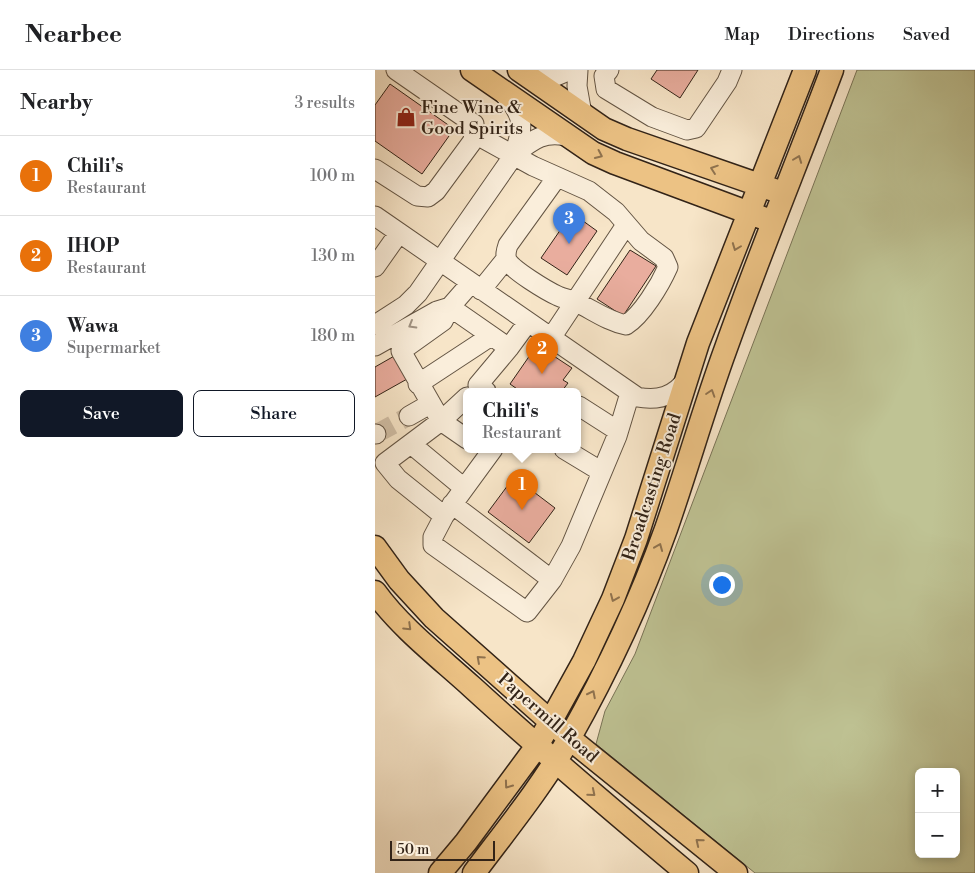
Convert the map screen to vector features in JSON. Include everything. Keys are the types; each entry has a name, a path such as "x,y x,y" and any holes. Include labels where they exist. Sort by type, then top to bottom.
{"main road":[{"path":"472,70 593,153 615,163 774,222"},
{"name":"Broadcasting Road","path":"440,873 466,842 537,746 585,661 613,599 636,539 698,343 805,70"},
{"name":"Broadcasting Road","path":"474,873 555,762 604,669 639,595 658,549 726,348 832,70"},
{"path":"524,73 604,129 627,139 785,194"},
{"name":"Papermill Road","path":"375,547 399,580 434,618 569,738 736,873"},
{"name":"Papermill Road","path":"375,592 386,607 537,746 687,873"}],"lane":[{"path":"375,169 417,196 428,197 436,191 472,142 475,134 473,124 396,70"},
{"path":"524,73 556,76 570,70"},
{"path":"578,70 577,86 582,114"},
{"path":"609,70 604,76 606,89 652,116 687,130 696,128 727,82 732,70"},
{"path":"501,90 517,108 521,123 521,134 514,155"},
{"path":"475,134 533,166 589,191 616,212 641,241 664,258 668,267 664,276 635,319 626,325 613,322 574,301 560,297 547,290 511,265 506,259 505,252 508,245 557,177"},
{"path":"375,325 407,305 418,293 514,155 530,141 539,137 560,134 571,138"},
{"path":"375,216 630,393 643,398 661,397 679,390 687,379"},
{"path":"551,338 626,225"},
{"path":"375,267 399,233"},
{"path":"375,346 437,311 450,307 506,259"},
{"path":"450,307 509,348"},
{"path":"450,307 443,321 401,351 418,384 441,421 463,436"},
{"path":"478,388 528,322"},
{"path":"418,384 491,336"},
{"path":"487,453 448,510 433,537 433,545 527,612 552,580 571,546 618,431 630,393"},
{"path":"463,402 385,463 399,479 552,580"},
{"path":"409,416 430,404"},
{"path":"581,407 618,431"},
{"path":"411,444 464,488"},
{"path":"571,453 602,472"}],"green space":[{"path":"857,70 975,70 975,873 755,873 596,744 605,711 635,654"}],"building":[{"path":"657,70 698,70 680,98 651,79"},
{"name":"Fine Wine & Good Spirits","path":"390,84 454,129 422,174 375,141 375,105"},
{"path":"572,213 597,231 567,275 541,258"},
{"path":"630,250 656,266 623,316 597,299"},
{"path":"537,345 572,368 563,380 568,383 564,388 516,388 510,384"},
{"path":"403,351 416,374 375,397 375,367"},
{"path":"514,477 555,508 529,543 488,512"}],"tunnel":[{"path":"376,434 409,416"}],"place":[{"name":"Fine Wine & Good Spirits","path":"406,117"},
{"name":"Wawa","path":"569,244"},
{"name":"IHOP","path":"542,374"},
{"name":"Chili's","path":"522,510"}]}
